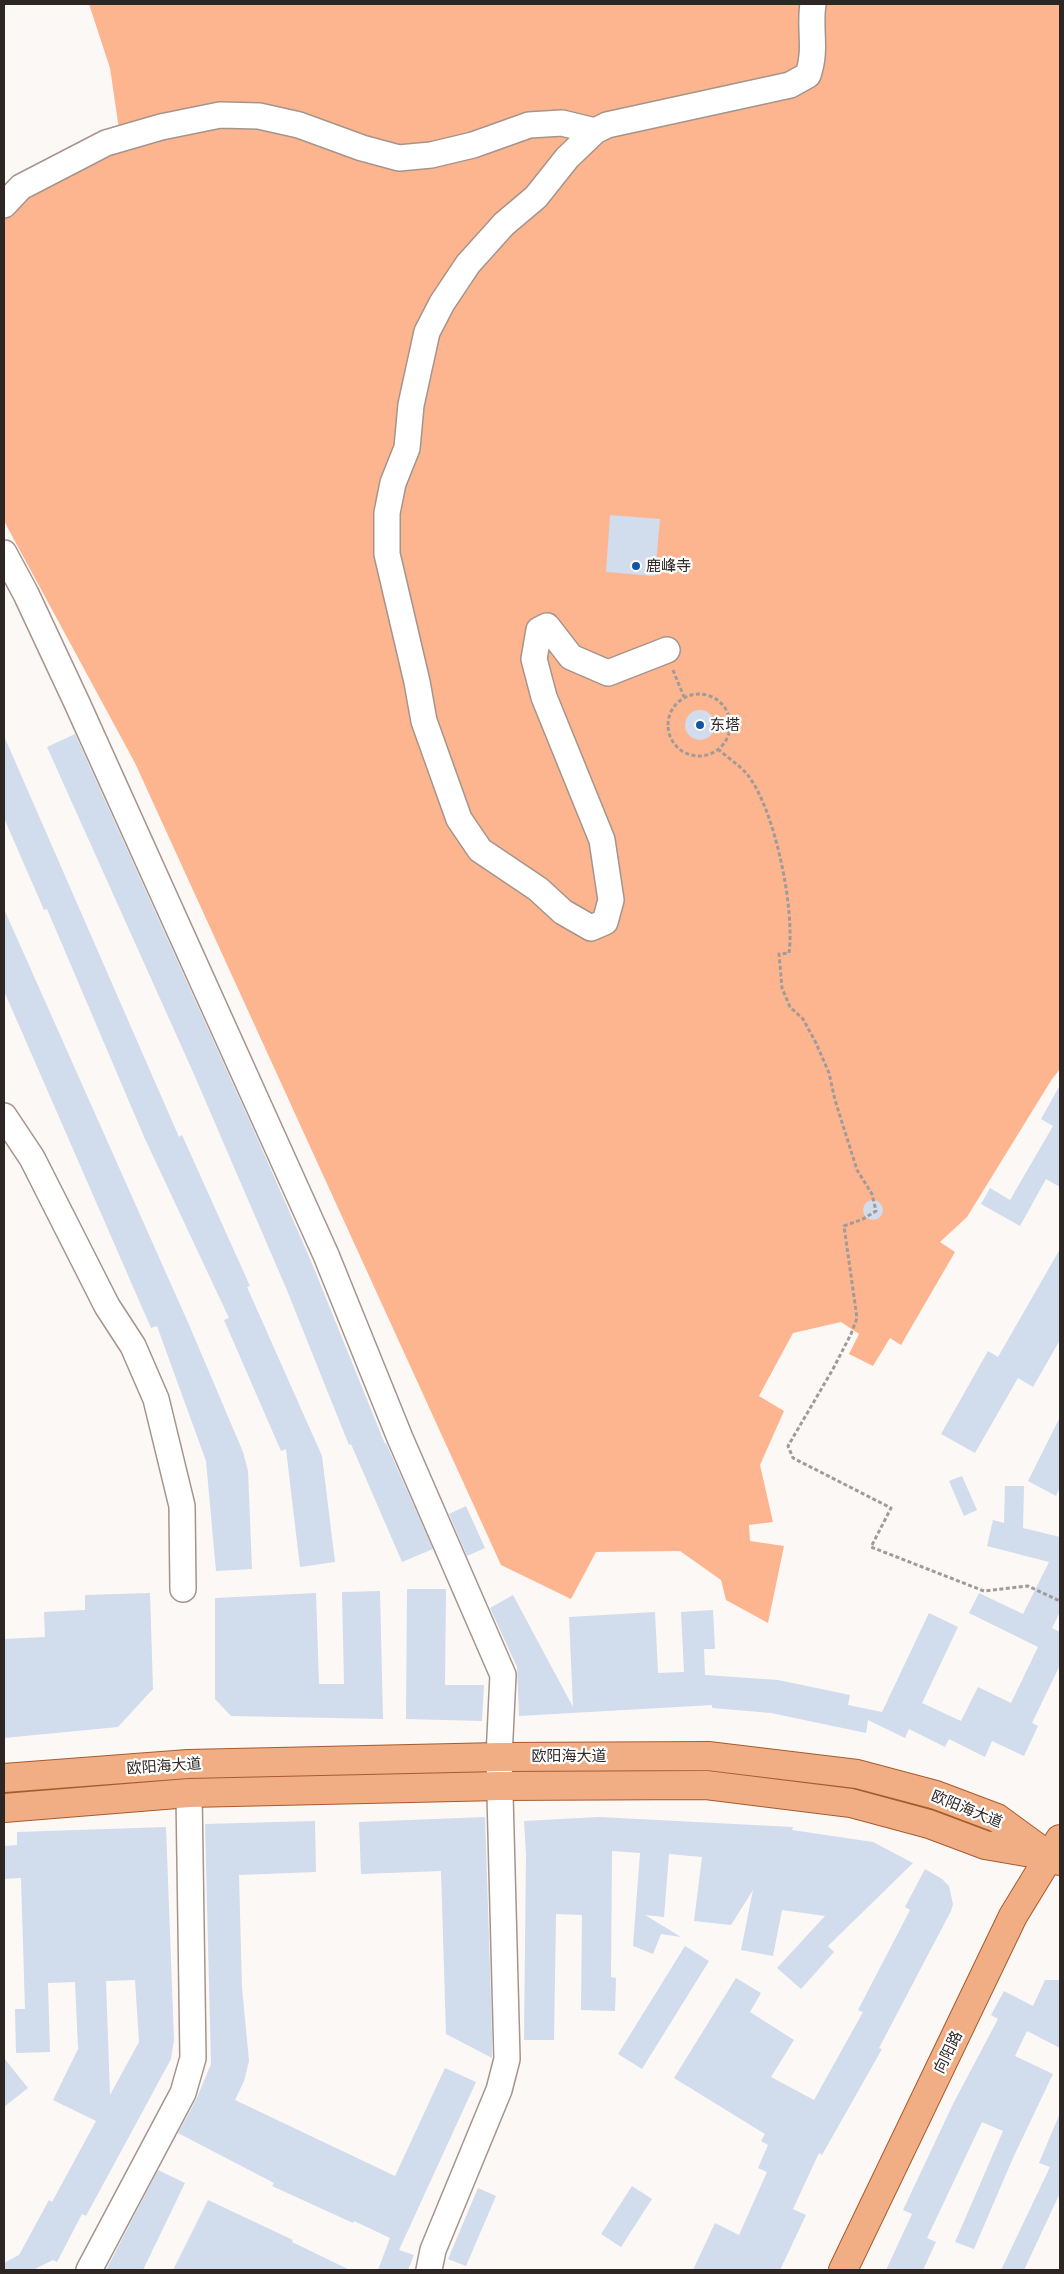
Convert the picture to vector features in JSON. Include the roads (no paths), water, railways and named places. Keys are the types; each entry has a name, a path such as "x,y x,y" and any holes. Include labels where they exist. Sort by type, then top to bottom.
{"main road":[{"name":"欧阳海大道","path":"4,1778 188,1764 499,1757 708,1756 857,1774 936,1795 997,1818 1057,1852"},
{"name":"欧阳海大道","path":"4,1808 189,1793 500,1786 706,1785 851,1803 929,1824 984,1845 1057,1852"},
{"name":"向阳路","path":"843,2270 1013,1916 1057,1852"}],"street":[{"path":"667,650 608,673 571,657 547,626 539,630 534,659 544,697 602,840 611,900 605,922 591,928 564,912 538,889 480,850 460,819 424,721 388,554 387,513 393,483 407,448 411,405 427,332 442,302 468,264 504,224 536,197 568,158 594,131 607,125 790,85 808,75 814,59 811,15 813,4"},
{"path":"4,205 21,187 106,143 161,126 220,115 259,116 299,125 362,148 398,158 431,155 473,145 529,125 562,123 594,131"},
{"path":"4,553 26,594 77,703 322,1246 400,1438 503,1675 499,1757 507,2059 499,2090 433,2250 429,2270"},
{"path":"4,1116 32,1158 108,1306 133,1346 156,1399 182,1506 184,1589"},
{"path":"89,2270 184,2093 193,2058 189,1793"}],"place":[{"name":"鹿峰寺","path":"636,566"},
{"name":"东塔","path":"700,725"}]}
